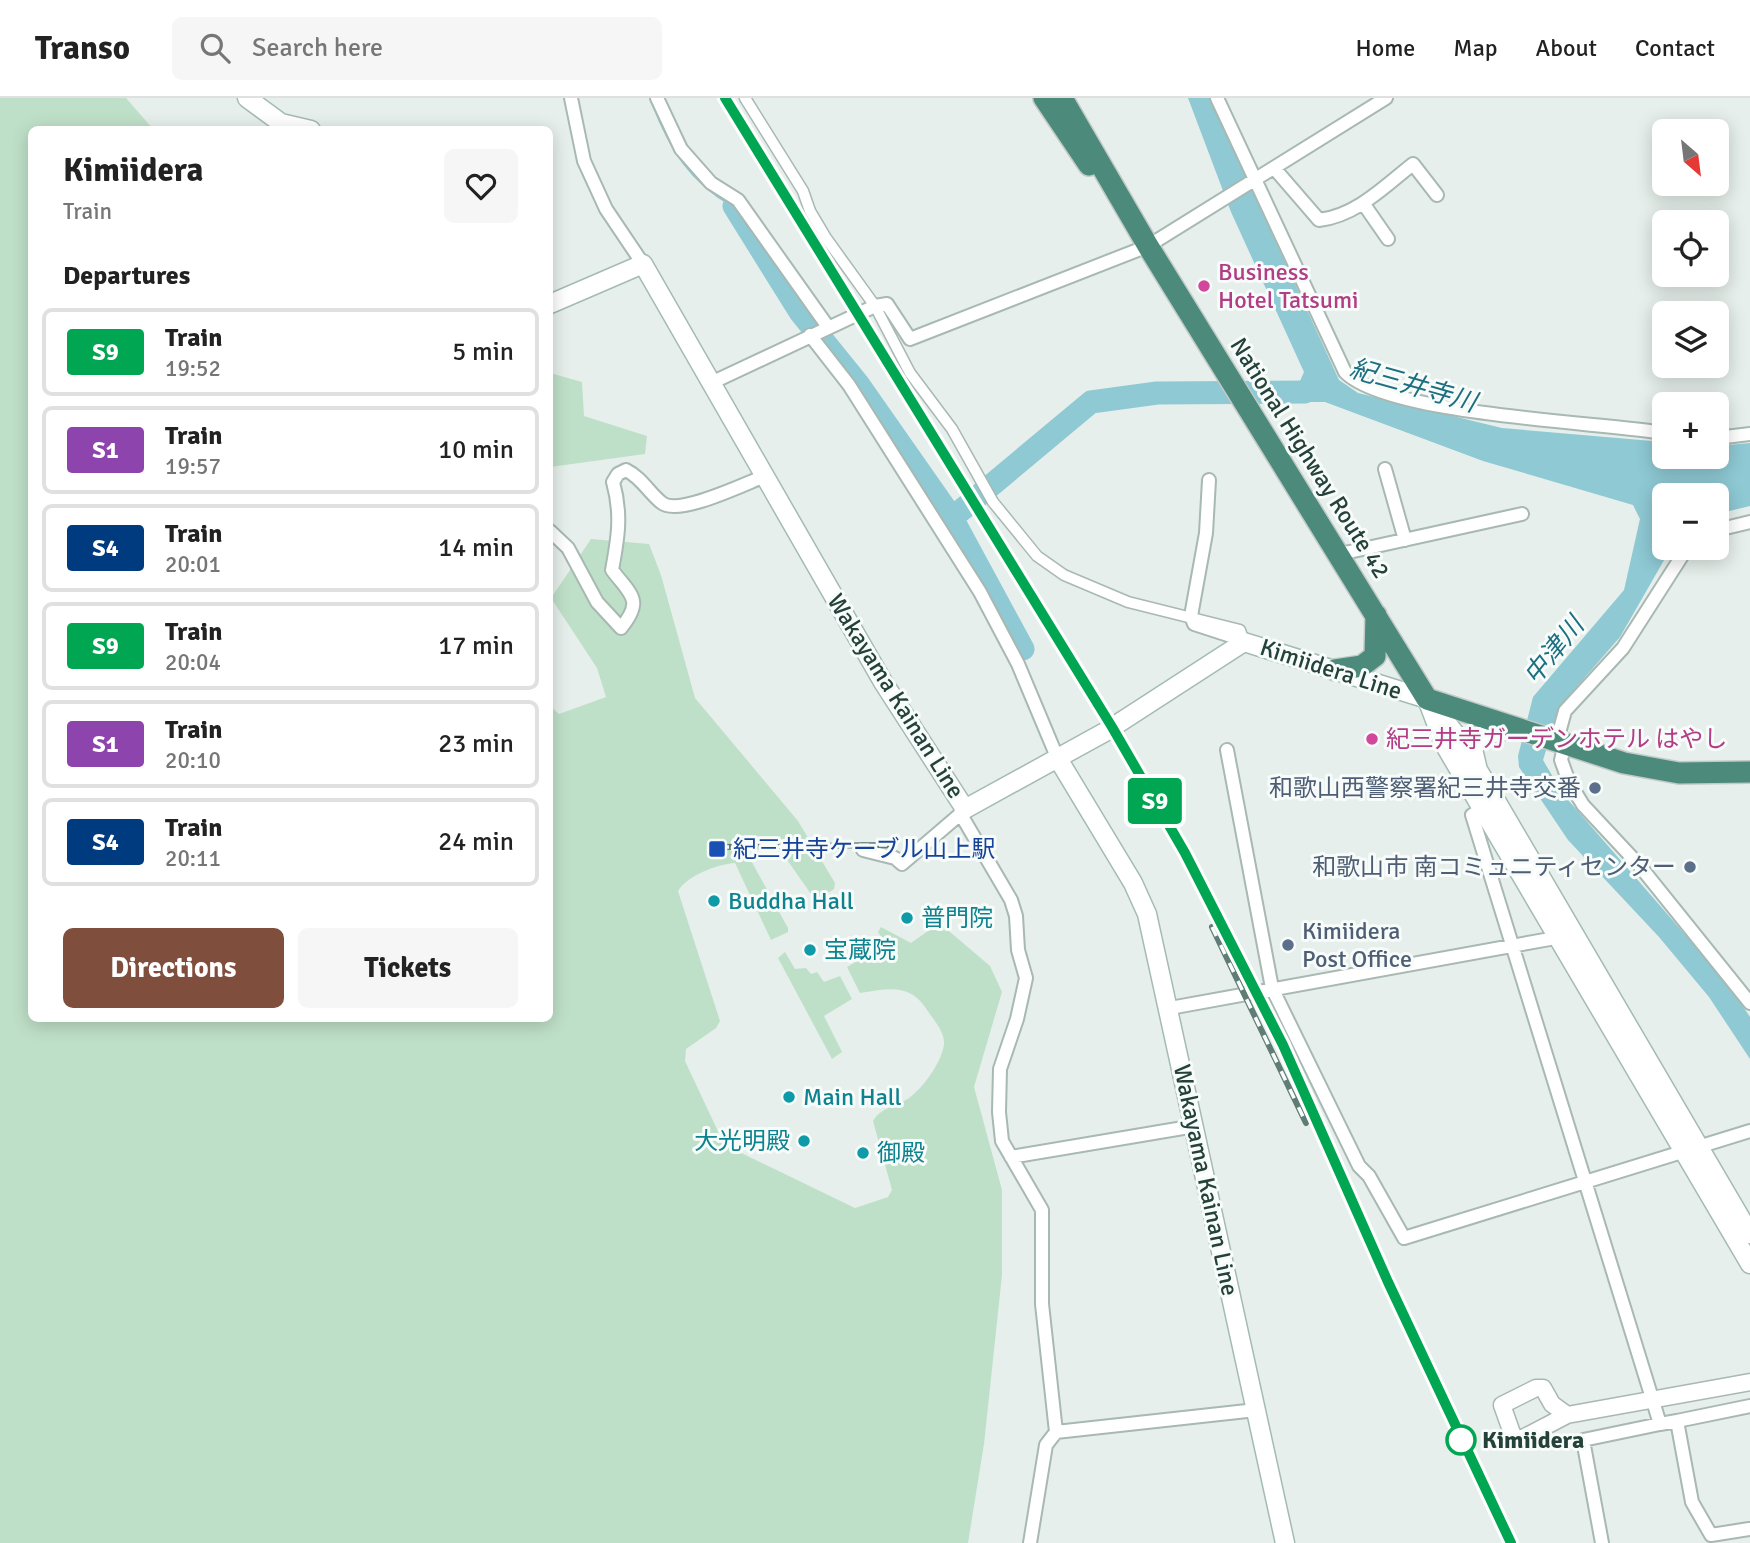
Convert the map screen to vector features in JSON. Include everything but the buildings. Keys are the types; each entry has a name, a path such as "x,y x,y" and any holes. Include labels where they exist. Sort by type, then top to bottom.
{"highway":[{"name":"National Highway Route 42","path":"1044,98 1069,139 1147,246"},
{"name":"National Highway Route 42","path":"1062,98 1147,246 1340,554 1427,699"},
{"path":"1335,670 1362,666 1375,656 1376,613"},
{"path":"1427,699 1624,763 1663,771 1699,774 1750,772"}],"main road":[{"path":"247,98 281,123 293,126"},
{"path":"553,303 643,264"},
{"name":"Wakayama Kainan Line","path":"643,264 883,682 963,811 1057,757 1133,883 1147,914 1170,1009 1285,1543"},
{"name":"Kimiidera Line","path":"1057,757 1105,732 1241,644 1427,699"},
{"path":"1427,699 1458,737 1481,775 1564,930 1692,1148 1750,1234"},
{"path":"1427,699 1444,744 1564,930"},
{"path":"1481,775 1473,753 1476,744 1490,733 1518,727"},
{"path":"1692,1148 1750,1264"}],"street":[{"path":"571,98 584,162 606,209 643,264"},
{"path":"657,98 681,149 711,183 738,200 828,327"},
{"path":"745,98 803,191 810,211 821,229 875,306 898,354 951,429 993,502 1037,555 1064,575 1128,602 1191,616"},
{"path":"1217,98 1253,181 1345,372 1354,381 1386,392 1471,411 1652,431"},
{"path":"711,383 875,306 887,304 910,339 1147,246 1385,98"},
{"path":"1274,168 1319,219 1332,218 1363,203 1413,164 1437,195"},
{"path":"1363,203 1388,239"},
{"path":"810,335 849,385 980,592 1018,664 1057,757"},
{"path":"1729,437 1750,435"},
{"path":"1385,469 1405,540"},
{"path":"553,534 568,548 597,602 621,628 635,612 635,601 612,570 621,526 620,505 613,482 618,474 626,470 636,475 664,505 681,508 765,476"},
{"path":"1209,480 1206,533 1191,616 1194,624 1234,637 1241,644"},
{"path":"1340,554 1522,514"},
{"path":"1729,527 1750,522"},
{"path":"1679,560 1623,648 1564,710 1558,740 1561,760 1569,782 1583,805 1639,865 1750,1003"},
{"path":"1227,750 1272,988 1359,1166 1369,1176 1404,1238 1750,1130"},
{"path":"1483,808 1472,815 1655,1400 1660,1424"},
{"path":"863,850 895,858 902,864 963,811 1011,900 1016,916 1018,950 1026,978 1017,1018 1000,1069 998,1091 1002,1142 1042,1210 1042,1304 1056,1432 1046,1445 1030,1543"},
{"path":"1170,1009 1272,988 1550,939 1564,930"},
{"path":"1011,1157 1195,1126"},
{"path":"1567,1415 1750,1382"},
{"path":"1602,1543 1583,1440 1750,1406"},
{"path":"1056,1432 1256,1410"},
{"path":"1677,1421 1692,1502 1711,1535 1749,1529"}],"green space":[{"path":"0,98 126,98 150,126 28,126 28,1022 553,1022 553,709 559,714 606,697 597,668 553,601 553,595 591,539 649,544 661,575 695,698 798,821 835,883 834,889 819,899 813,897 774,841 751,850 748,855 788,928 788,932 771,940 735,863 703,872 688,880 678,891 720,1021 716,1028 686,1049 685,1061 723,1142 855,1208 888,1197 892,1190 873,1121 880,1113 909,1098 920,1088 940,1059 944,1039 941,1030 913,995 897,990 860,993 847,967 862,958 875,961 888,953 889,948 878,932 881,927 911,943 935,926 943,926 990,966 1002,992 974,1087 1002,1190 1002,1275 984,1444 968,1543 0,1543"},
{"path":"553,374 582,382 584,416 647,436 645,454 553,467"},
{"path":"785,952 795,969 806,968 811,974 817,972 824,982 840,976 852,999 824,1016 842,1052 832,1059 778,958"}],"water":[{"path":"1188,98 1210,98 1339,380 1358,393 1502,428 1652,441 1652,469 1729,469 1729,445 1750,443 1750,506 1729,511 1729,483 1652,483 1652,560 1664,560 1620,637 1560,706 1543,760 1563,794 1728,984 1750,1017 1750,1059 1709,997 1659,937 1568,840 1519,767 1518,756 1533,697 1624,590 1640,519 1633,505 1483,461 1325,402 1279,402 1274,384 1300,381 1304,372 1231,212"}],"waterway":[{"path":"653,103 667,135 694,175 734,206"},
{"path":"734,206 800,312 859,385 952,518 1023,649"},
{"path":"952,518 1091,402 1157,393 1305,392"}],"railway":[{"path":"725,98 1112,727 1186,853 1283,1045 1388,1282 1511,1543"},
{"path":"719,847 887,845"},
{"path":"1212,927 1306,1123"}],"train":[{"name":"S9","path":"725,98 1112,727 1185,853 1283,1045 1388,1282 1511,1543"}],"place":[{"name":"Business Hotel Tatsumi","path":"1204,286"},
{"name":"紀三井寺ガーデンホテル はやし","path":"1372,739"},
{"name":"和歌山西警察署紀三井寺交番","path":"1595,788"},
{"name":"紀三井寺ケーブル山上駅","path":"717,849"},
{"name":"和歌山市 南コミュニティセンター","path":"1690,867"},
{"name":"Buddha Hall","path":"714,901"},
{"name":"普門院","path":"907,918"},
{"name":"Kimiidera Post Office","path":"1288,945"},
{"name":"宝蔵院","path":"810,950"},
{"name":"Main Hall","path":"789,1097"},
{"name":"大光明殿","path":"804,1141"},
{"name":"御殿","path":"863,1153"},
{"name":"Kimiidera","path":"1461,1440"}],"water label":[{"name":"紀三井寺川","path":"1413,386"},
{"name":"中津川","path":"1554,651"}]}
